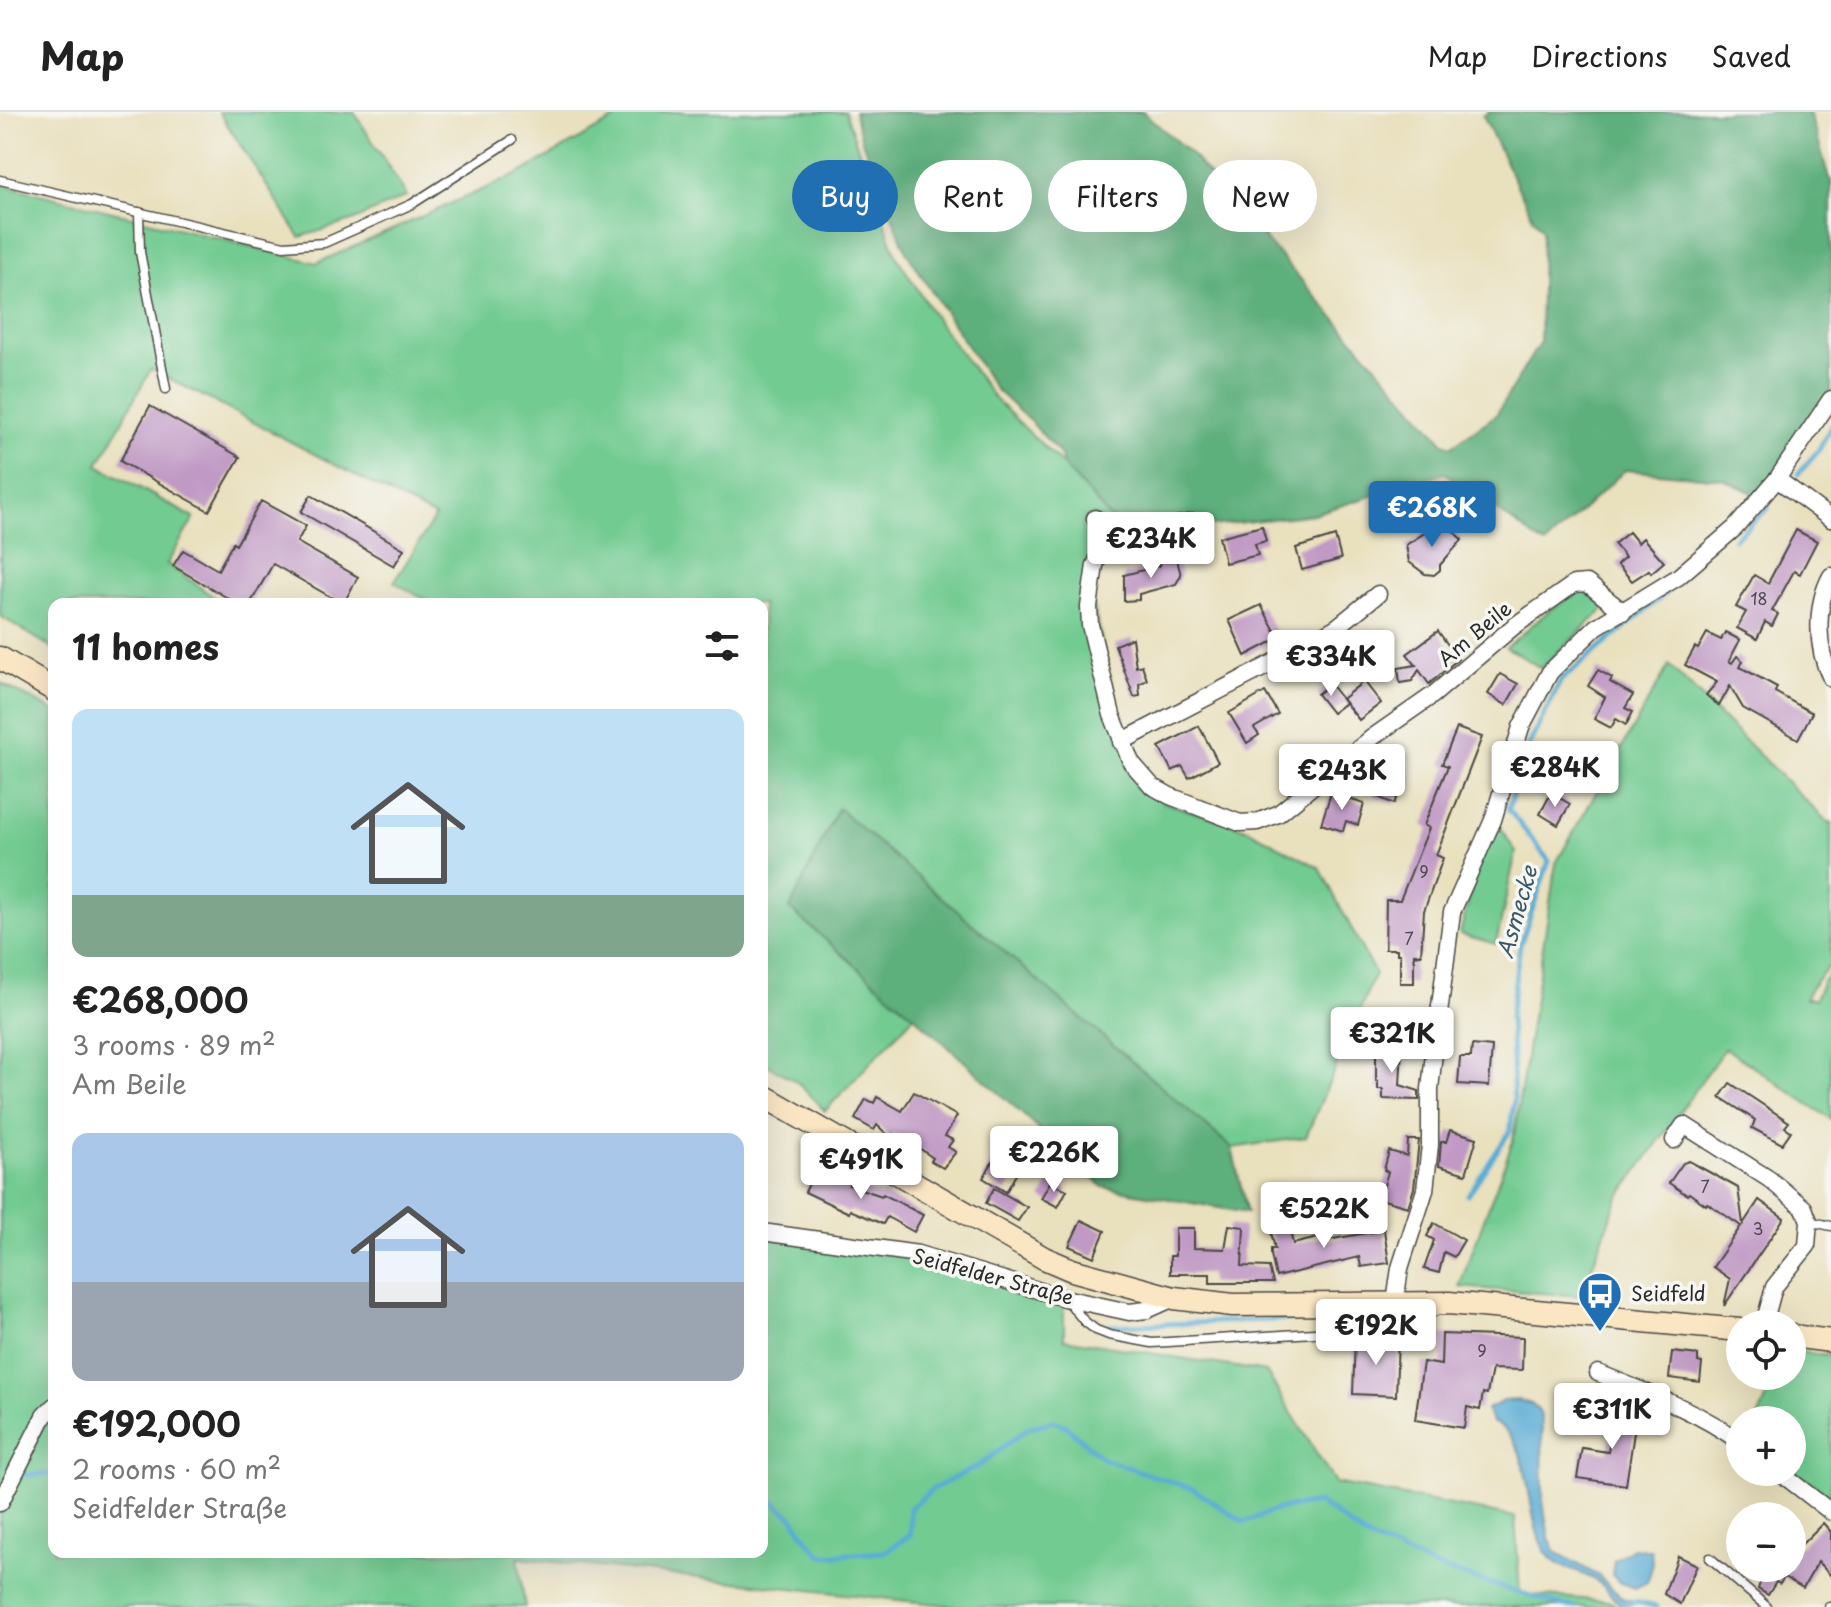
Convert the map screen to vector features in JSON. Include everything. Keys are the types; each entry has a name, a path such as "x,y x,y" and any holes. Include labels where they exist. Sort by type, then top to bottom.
{"main road":[{"path":"0,658 48,686"},
{"name":"Seidfelder Straße","path":"768,1098 1044,1258 1072,1270 1174,1298 1233,1305 1449,1303 1726,1329"},
{"path":"1806,1338 1831,1341"}],"street":[{"path":"1395,1303 1400,1268 1425,1190 1430,1145 1430,1089 1452,912 1493,820 1521,727 1550,672 1596,627 1689,568 1735,528 1777,479 1831,399"},
{"path":"1777,479 1831,519"},
{"path":"1095,518 1108,544 1129,535 1192,522"},
{"name":"Am Beile","path":"1108,544 1095,565 1089,607 1090,625 1104,691 1121,742 1131,762 1152,786 1230,821 1257,822 1278,814 1373,737 1433,695 1513,627 1574,584 1587,583 1623,612"},
{"path":"1831,576 1823,594 1820,634 1824,664 1831,678"},
{"path":"1121,742 1337,627 1378,594"},
{"path":"1674,1140 1684,1125 1739,1158 1794,1197 1804,1208 1809,1221 1807,1246 1774,1287 1768,1310"},
{"name":"Seidfelder Straße","path":"768,1233 918,1254 1064,1298 1129,1312 1147,1310 1174,1298"},
{"path":"1598,1373 1677,1405 1726,1432"},
{"path":"0,1503 48,1412"},
{"path":"1797,1486 1831,1512"}],"lane":[{"path":"0,180 284,246 324,243 412,204 512,140"},
{"path":"139,212 140,252 166,389"},
{"path":"1809,1221 1831,1226"},
{"path":"1064,1298 1096,1330 1152,1343 1347,1331 1399,1331 1449,1303"},
{"path":"1710,1558 1767,1607"}],"green space":[{"path":"219,112 354,112 407,196 352,221 300,237"},
{"path":"627,112 845,112 862,160 792,160 792,232 888,232 897,257 938,322 995,399 1064,466 1114,522 1093,547 1086,575 1134,776 1163,802 1249,830 1320,868 1375,974 1306,1137 1232,1148 838,809 790,909 914,1016 825,1111 797,1082 768,1065 768,598 422,598 394,582 435,517 151,369 98,465 194,518 167,564 215,598 48,598 48,645 0,616 0,184 317,263 518,174"},
{"path":"854,112 1143,112 1203,168 1203,232 1259,232 1444,443 1452,446 1496,415 1540,342 1542,229 1533,218 1483,116 1489,112 1809,112 1831,182 1831,389 1824,404 1759,496 1723,479 1625,470 1545,545 1445,473 1314,514 1126,536 1064,466 1060,454 995,389 907,253 898,231 898,160 870,160"},
{"path":"1583,590 1606,607 1541,668 1506,647 1550,610"},
{"path":"1669,665 1829,824 1831,822 1831,963 1805,999 1815,999 1823,981 1831,973 1831,1119 1725,1048 1617,1200 1581,1296 1459,1287 1513,1141 1556,863"},
{"path":"0,683 48,708 48,1558 518,1558 525,1607 0,1607"},
{"path":"838,808 1232,1148 1247,1213 1103,1187 790,909"},
{"path":"1500,828 1516,852 1496,944 1460,934 1479,858"},
{"path":"768,1238 900,1255 1064,1302 1064,1339 1266,1372 1335,1483 1515,1517 1520,1594 1608,1601 1619,1607 963,1607 518,1558 768,1558"},
{"path":"1806,1353 1831,1356 1831,1496 1806,1479 1806,1406 1763,1406 1770,1390 1806,1390"}],"water":[{"path":"1518,1400 1531,1404 1540,1412 1543,1502 1549,1538 1556,1552 1599,1576 1622,1598 1636,1602 1619,1602 1596,1580 1560,1565 1548,1555 1535,1524 1523,1463 1516,1445 1506,1431 1492,1422 1487,1409 1504,1401"},
{"path":"1633,1548 1651,1550 1652,1567 1647,1582 1635,1588 1620,1583 1612,1575 1614,1560"}],"building":[{"path":"150,406 240,457 209,511 120,461"},
{"path":"311,495 404,549 394,566 301,512"},
{"path":"261,501 306,526 297,542 358,577 346,598 332,598 273,564 253,598 228,598 173,566 183,550 218,570 233,543 236,545"},
{"path":"1445,522 1462,540 1440,565 1440,570 1434,575 1425,574 1409,562 1406,545 1426,532 1435,532"},
{"path":"1262,526 1266,541 1255,544 1258,555 1225,563 1219,537"},
{"path":"1796,530 1817,541 1800,574 1794,571 1772,611 1778,614 1772,626 1765,622 1757,639 1737,628 1746,612 1736,607 1754,575 1768,583"},
{"path":"1629,532 1638,543 1643,538 1664,562 1651,573 1649,570 1632,581 1617,564 1625,557 1614,544"},
{"path":"1335,536 1341,559 1302,570 1296,548"},
{"path":"1163,559 1167,562 1177,560 1181,575 1176,584 1139,594 1139,600 1124,601 1124,575 1159,566"},
{"path":"1261,605 1279,638 1245,656 1229,620"},
{"path":"1438,631 1458,659 1429,684 1419,670 1412,681 1400,683 1398,668 1416,665 1407,654"},
{"path":"1725,632 1740,640 1729,661 1732,663 1737,656 1743,661 1740,667 1777,687 1775,692 1812,713 1798,739 1743,708 1730,686 1719,706 1706,695 1717,682 1685,665 1707,633 1721,640"},
{"path":"1132,638 1136,667 1142,665 1147,680 1139,684 1140,696 1134,697 1115,645"},
{"path":"1598,670 1612,678 1610,682 1633,695 1625,708 1633,712 1626,725 1616,719 1611,728 1594,719 1605,697 1588,686"},
{"path":"1500,674 1518,684 1506,705 1488,694"},
{"path":"1364,681 1381,703 1359,720 1342,699"},
{"path":"1330,684 1345,703 1332,713 1317,694"},
{"path":"1265,692 1278,714 1254,728 1259,735 1247,743 1229,713"},
{"path":"1199,726 1218,762 1189,778 1182,766 1172,771 1159,747"},
{"path":"1457,728 1482,737 1436,855 1443,858 1424,911 1421,955 1414,954 1414,983 1400,983 1400,954 1397,954 1397,949 1385,949 1386,900 1400,900 1429,828 1424,825 1448,766 1442,764"},
{"path":"1389,758 1403,764 1400,772 1406,775 1394,804 1373,795"},
{"path":"1331,793 1364,804 1358,825 1346,821 1343,831 1321,824"},
{"path":"1551,793 1570,804 1558,825 1540,814"},
{"path":"1472,1045 1492,1047 1489,1086 1458,1084 1460,1057 1471,1057"},
{"path":"1376,1047 1402,1047 1400,1085 1419,1091 1419,1100 1383,1099 1383,1089 1378,1089 1376,1081"},
{"path":"1730,1083 1789,1122 1785,1127 1791,1131 1782,1144 1752,1128 1755,1120 1720,1097"},
{"path":"914,1092 957,1116 945,1136 953,1140 948,1147 956,1152 943,1168 931,1161 933,1158 922,1150 893,1134 890,1137 877,1125 874,1130 855,1119 866,1099 874,1103 877,1097 902,1111"},
{"path":"1450,1130 1477,1138 1466,1174 1439,1166 1441,1142 1446,1142"},
{"path":"1408,1140 1419,1140 1414,1188 1408,1207 1380,1199 1388,1172 1384,1170 1389,1151 1407,1156"},
{"path":"995,1158 1018,1171 1006,1192 983,1178"},
{"path":"1689,1161 1738,1188 1743,1224 1759,1200 1784,1218 1724,1306 1730,1279 1713,1267 1741,1226 1669,1183 1683,1163"},
{"path":"817,1167 826,1174 828,1171 851,1183 849,1185 883,1194 923,1215 914,1232 887,1217 883,1224 850,1210 849,1213 805,1192"},
{"path":"1050,1182 1067,1190 1058,1207 1041,1198"},
{"path":"994,1188 1027,1207 1018,1221 986,1203"},
{"path":"1287,1218 1293,1244 1326,1236 1327,1240 1384,1230 1389,1263 1361,1267 1359,1257 1276,1277 1271,1255 1271,1249 1275,1249 1269,1223"},
{"path":"1081,1220 1105,1231 1094,1257 1069,1246"},
{"path":"1434,1223 1464,1240 1454,1257 1444,1252 1439,1273 1424,1269 1434,1240 1427,1236"},
{"path":"1229,1225 1244,1227 1242,1266 1269,1267 1273,1283 1210,1283 1210,1274 1170,1274 1170,1256 1175,1256 1175,1228 1194,1228 1194,1248 1225,1249"},
{"path":"1442,1334 1523,1337 1522,1370 1492,1369 1480,1410 1467,1407 1464,1428 1415,1420 1423,1362 1441,1365"},
{"path":"1355,1338 1398,1338 1396,1396 1353,1394"},
{"path":"1672,1352 1698,1355 1698,1362 1702,1363 1700,1382 1669,1378"},
{"path":"1616,1403 1638,1406 1626,1485 1577,1478 1582,1448 1608,1452"},
{"path":"1823,1523 1831,1532 1831,1576 1818,1562 1803,1588 1793,1582 1806,1582 1806,1540"},
{"path":"1678,1556 1697,1565 1680,1604 1664,1594"},
{"path":"1760,1582 1776,1582 1768,1595 1758,1589"}],"waterway":[{"name":"Asmecke","path":"1798,474 1818,451 1831,427"},
{"name":"Asmecke","path":"1734,539 1768,508"},
{"name":"Asmecke","path":"1468,1195 1510,1131 1514,1099 1510,1017 1520,945 1549,861 1508,809 1525,753 1561,680 1666,593"},
{"name":"Asmecke","path":"1110,1326 1416,1313"},
{"path":"768,1498 793,1517 822,1556 885,1552 910,1535 910,1508 933,1489 980,1465 1028,1428 1054,1421 1066,1426 1103,1459 1193,1489 1244,1522 1281,1508 1320,1503 1364,1536 1436,1567 1575,1607"},
{"path":"19,1475 48,1474"},
{"path":"1616,1607 1636,1602 1657,1607"}],"place":[{"name":"Seidfeld","path":"1600,1333"}]}
